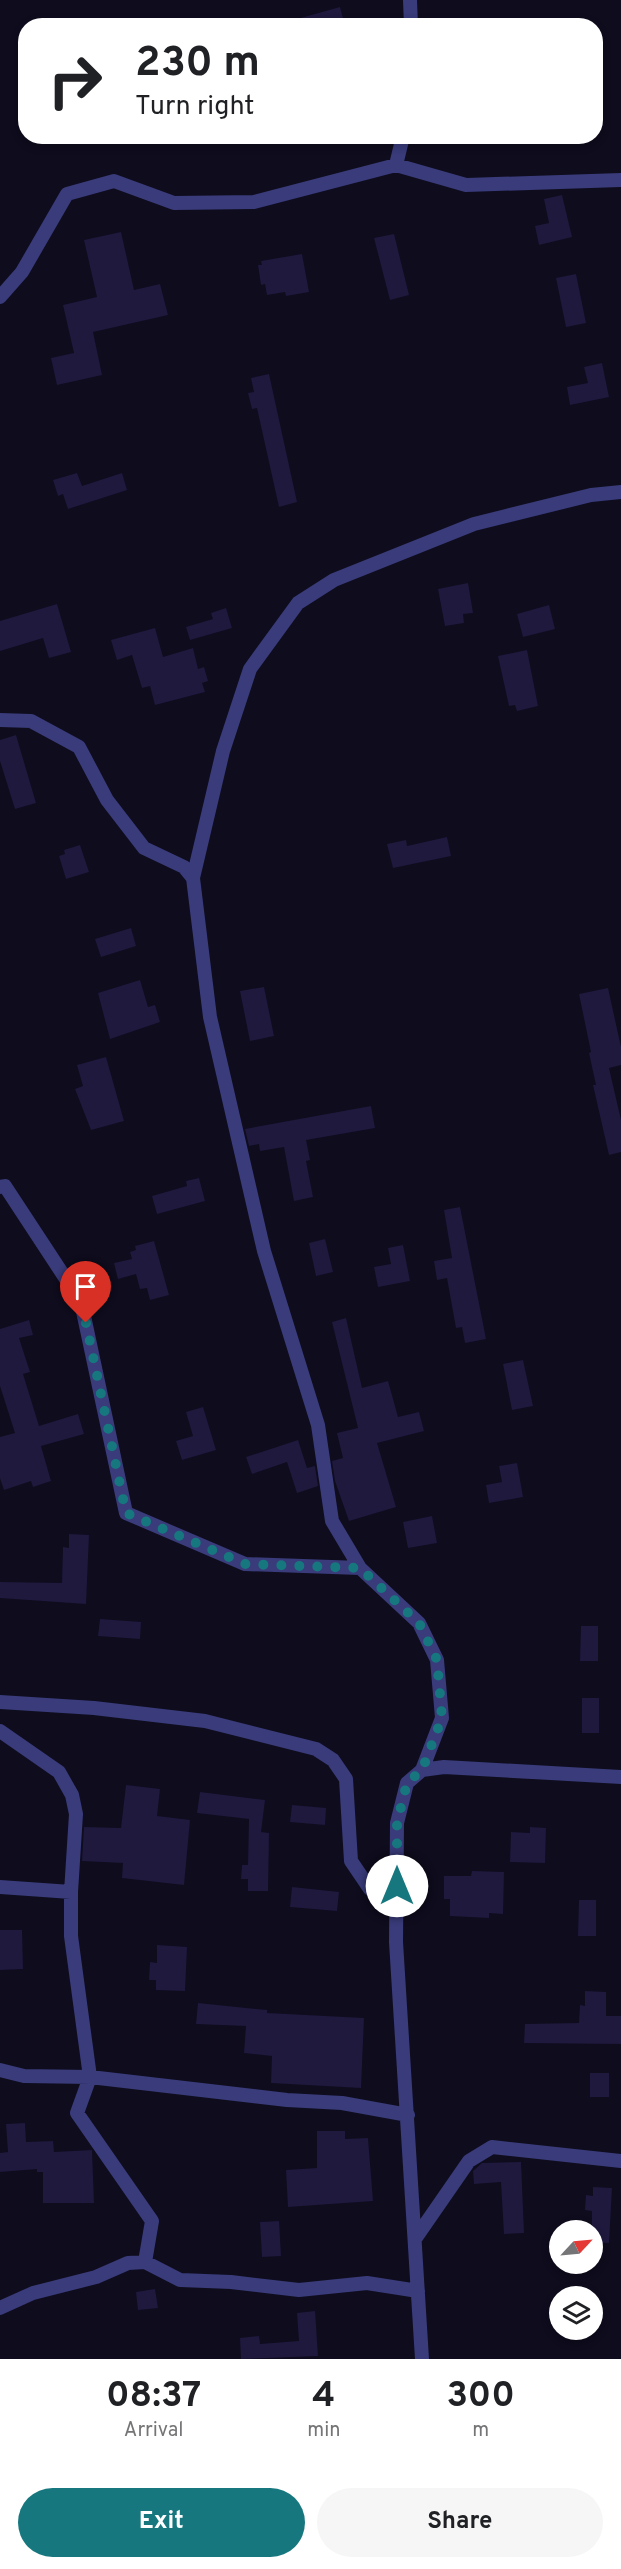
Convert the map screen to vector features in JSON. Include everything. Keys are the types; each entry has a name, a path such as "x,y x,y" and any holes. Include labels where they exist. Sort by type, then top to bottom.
{"street":[{"path":"410,0 411,18"},
{"path":"396,165 401,144"},
{"path":"0,297 22,272 67,194 114,181 174,203 254,202 396,165 466,185 621,180"},
{"path":"422,2359 408,2115 401,2044 397,1823 407,1783 422,1770 442,1718 437,1660 419,1623 360,1568 332,1521 318,1425 264,1251 210,1017 193,878 223,751 250,669 298,603 334,580 474,524 591,495 621,492"},
{"path":"0,720 31,721 79,747 106,800 144,848 184,867 193,878"},
{"path":"0,1187 5,1186 81,1302 126,1513 245,1564 360,1568"},
{"path":"0,1702 94,1708 205,1721 316,1749 333,1760 346,1779 351,1861 370,1889 397,1906"},
{"path":"0,1731 58,1773 72,1795 76,1814 70,1892 75,1977 90,2077 77,2113 152,2221 145,2262"},
{"path":"422,1770 444,1767 621,1778"},
{"path":"0,1887 70,1892"},
{"path":"0,2070 24,2076 90,2077 287,2100 342,2103 408,2115"},
{"path":"415,2239 469,2161 492,2147 621,2161"},
{"path":"0,2308 33,2294 96,2277 128,2263 145,2262 180,2280 231,2282 299,2290 367,2283 418,2291"}],"building":[{"path":"340,7 343,18 301,18"},
{"path":"562,195 572,237 539,245 535,226 549,223 544,199"},
{"path":"121,232 134,290 160,284 168,315 93,332 102,375 57,385 51,358 74,353 63,305 97,297 84,240"},
{"path":"394,234 409,295 390,300 374,238"},
{"path":"302,254 309,292 286,296 285,292 267,295 265,284 261,285 258,265 262,265 261,261"},
{"path":"576,274 586,323 566,327 556,278"},
{"path":"602,363 609,397 570,405 567,387 588,383 584,367"},
{"path":"269,374 297,502 279,507 257,408 252,409 248,393 254,392 251,378"},
{"path":"77,473 82,486 122,473 127,490 68,509 63,494 58,496 53,480"},
{"path":"468,583 473,613 463,614 464,623 445,626 438,589"},
{"path":"57,604 71,652 49,658 43,638 0,651 0,621"},
{"path":"549,605 555,629 523,637 517,614"},
{"path":"226,608 232,628 190,640 186,627 213,619 211,613"},
{"path":"155,628 163,657 193,648 198,669 204,667 208,681 202,683 205,692 155,705 150,686 142,688 132,655 117,660 111,640"},
{"path":"527,650 538,706 517,711 515,705 509,706 498,656"},
{"path":"16,735 36,803 15,809 0,761 0,740"},
{"path":"447,837 451,856 393,868 387,844 406,840 407,846"},
{"path":"80,845 89,872 66,879 59,856 65,854 64,850"},
{"path":"131,928 136,946 101,957 95,939"},
{"path":"140,980 148,1007 155,1005 160,1022 110,1039 98,993"},
{"path":"264,987 274,1036 250,1041 240,991"},
{"path":"608,988 621,1047 621,1065 609,1068 621,1120 621,1152 609,1155 593,1085 596,1085 589,1053 591,1052 579,994"},
{"path":"106,1057 124,1121 91,1130 75,1089 83,1086 77,1065"},
{"path":"371,1106 375,1128 306,1140 310,1160 306,1161 313,1197 294,1201 284,1147 260,1151 259,1144 249,1146 245,1129"},
{"path":"199,1178 205,1201 157,1214 152,1196 187,1186 186,1181"},
{"path":"460,1207 486,1339 465,1343 462,1327 456,1328 447,1278 437,1280 434,1261 452,1258 444,1210"},
{"path":"325,1239 333,1272 316,1276 309,1243"},
{"path":"154,1241 169,1295 150,1300 147,1288 140,1289 136,1274 118,1279 114,1263 132,1259 130,1252 136,1250 135,1246"},
{"path":"403,1245 410,1281 378,1287 374,1267 391,1264 388,1248"},
{"path":"346,1318 362,1388 388,1381 398,1417 419,1412 424,1431 377,1443 396,1507 349,1521 335,1481 332,1461 343,1458 337,1433 358,1428 332,1322"},
{"path":"29,1320 33,1335 19,1338 30,1372 23,1374 39,1426 78,1414 84,1434 41,1446 51,1481 33,1487 31,1481 4,1490 0,1478 0,1437 15,1433 0,1386 0,1329"},
{"path":"523,1360 533,1406 512,1410 503,1364"},
{"path":"203,1407 216,1450 182,1460 176,1441 193,1436 186,1412"},
{"path":"298,1440 307,1468 315,1466 318,1486 297,1493 287,1462 252,1474 246,1457"},
{"path":"517,1463 523,1497 489,1503 486,1485 502,1482 499,1466"},
{"path":"432,1516 437,1543 408,1548 403,1522"},
{"path":"69,1534 89,1535 86,1604 0,1598 0,1582 62,1583 63,1547 69,1548"},
{"path":"100,1619 141,1622 140,1639 98,1636"},
{"path":"581,1626 598,1626 598,1661 580,1661"},
{"path":"582,1698 599,1698 599,1733 582,1733"},
{"path":"126,1785 160,1789 157,1816 190,1820 184,1885 122,1878 123,1863 82,1861 84,1827 121,1828"},
{"path":"200,1792 265,1800 261,1832 269,1833 268,1891 248,1891 248,1879 241,1879 242,1865 248,1865 249,1819 197,1813"},
{"path":"292,1805 326,1808 325,1825 290,1822"},
{"path":"530,1827 546,1828 545,1863 510,1862 511,1832 530,1833"},
{"path":"472,1871 504,1872 503,1914 489,1913 489,1918 450,1916 450,1899 444,1899 444,1876 471,1876"},
{"path":"292,1887 339,1892 337,1911 290,1907"},
{"path":"579,1900 596,1900 596,1936 578,1936"},
{"path":"0,1930 22,1930 23,1969 0,1970"},
{"path":"157,1945 187,1947 185,1991 156,1990 156,1980 149,1980 150,1962 157,1963"},
{"path":"585,1991 606,1992 606,2016 621,2016 621,2044 524,2043 525,2024 579,2023 580,2005 585,2006"},
{"path":"198,2003 267,2010 267,2013 364,2018 361,2088 271,2083 272,2056 244,2053 246,2026 196,2024"},
{"path":"590,2073 609,2073 609,2097 590,2097"},
{"path":"25,2123 26,2142 53,2141 54,2152 92,2150 94,2203 43,2203 43,2172 37,2172 37,2169 0,2172 0,2153 8,2152 6,2124"},
{"path":"317,2131 345,2131 345,2139 368,2138 373,2201 288,2207 286,2170 317,2168"},
{"path":"521,2162 524,2233 504,2234 501,2182 474,2184 473,2171 482,2163"},
{"path":"593,2187 612,2188 609,2243 603,2243 603,2220 592,2220 592,2211 585,2210 586,2195 593,2196"},
{"path":"279,2221 281,2256 262,2257 260,2222"},
{"path":"155,2289 158,2308 138,2310 136,2292"},
{"path":"315,2311 318,2356 241,2359 240,2338 259,2336 260,2344 299,2341 297,2313"}],"route":[{"path":"86,1323 126,1513 245,1564 360,1568 419,1623 437,1660 442,1718 422,1770 407,1783 397,1823 397,1886"}]}
